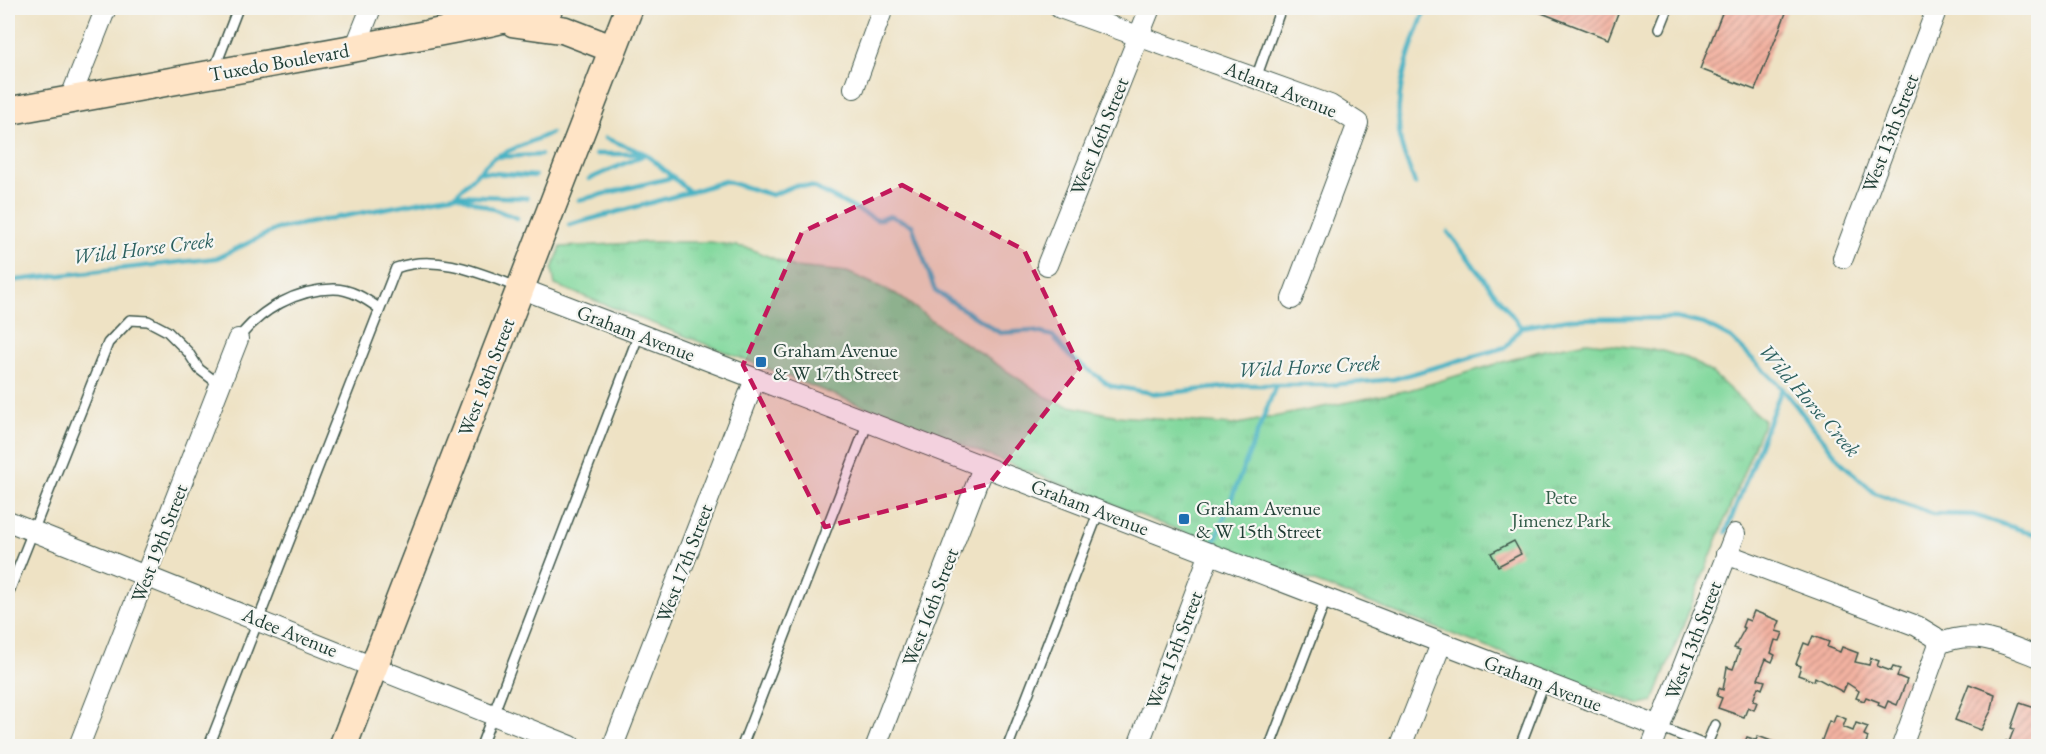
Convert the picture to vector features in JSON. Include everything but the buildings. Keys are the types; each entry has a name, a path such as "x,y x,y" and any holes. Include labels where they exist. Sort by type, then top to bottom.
{"street":[{"path":"70,99 106,8"},
{"path":"355,48 370,8"},
{"name":"Tuxedo Boulevard","path":"8,111 355,48 495,15 549,8"},
{"name":"West 18th Street","path":"343,747 629,8"},
{"path":"854,88 883,8"},
{"name":"Atlanta Avenue","path":"1060,8 1330,105 1358,123 1292,299"},
{"name":"West 16th Street","path":"1047,265 1150,8"},
{"name":"West 13th Street","path":"1843,258 1937,8"},
{"path":"495,15 564,30 613,49"},
{"name":"Graham Avenue","path":"520,288 1660,727"},
{"name":"West 19th Street","path":"79,747 238,339"},
{"name":"West 17th Street","path":"613,747 755,379"},
{"name":"West 16th Street","path":"876,747 983,466"},
{"name":"Adee Avenue","path":"8,521 146,574 571,747"},
{"name":"West 13th Street","path":"1652,747 1735,534"},
{"name":"West 15th Street","path":"1138,747 1210,553"},
{"path":"1726,554 1917,626 1935,637 1939,644"},
{"path":"1902,747 1939,644 1952,638 1988,637 2038,657"},
{"path":"1401,747 1440,644"}],"lane":[{"path":"212,74 238,8"},
{"path":"1256,78 1281,8"},
{"path":"1660,28 1668,8"},
{"path":"209,747 257,619 396,268 407,264 429,262 474,271 520,288"},
{"path":"238,339 251,322 267,308 311,293 334,289 362,296 380,309"},
{"path":"8,594 108,343 130,320 148,321 167,331 188,352 200,369 220,385"},
{"path":"481,747 639,334"},
{"path":"742,747 868,422"},
{"path":"1008,747 1099,511"},
{"path":"1270,747 1326,599"},
{"path":"1520,747 1544,683"},
{"path":"1660,727 1707,746 1715,725"}],"highlighted area":[{"path":"902,185 1024,250 1080,368 989,484 825,527 743,365 802,232"}],"green space":[{"name":"Pete Jimenez Park","path":"650,242 711,242 748,248 794,267 847,272 896,294 949,333 1045,396 1065,405 1118,416 1233,425 1409,390 1540,351 1587,342 1662,351 1689,359 1712,373 1764,421 1653,702 1640,705 1206,541 555,285 552,269 561,247"}],"waterway":[{"path":"1415,184 1401,144 1400,91 1408,57 1426,8"},
{"name":"Wild Horse Creek","path":"499,155 551,133"},
{"name":"Wild Horse Creek","path":"605,138 644,153"},
{"name":"Wild Horse Creek","path":"596,154 646,154 690,192 725,181 772,195 796,185 813,187 877,220 890,216 912,225 935,291 1000,333 1032,331 1053,336 1069,356 1111,386 1158,394 1244,385 1330,385 1394,379 1506,347 1521,327 1568,319 1676,318 1704,324 1731,338 1782,388 1842,463 1875,493 1933,514 1973,515 2038,535"},
{"name":"Wild Horse Creek","path":"8,281 217,258 277,229 455,195 494,157 541,155"},
{"name":"Wild Horse Creek","path":"589,179 642,156"},
{"name":"Wild Horse Creek","path":"478,172 535,176"},
{"name":"Wild Horse Creek","path":"579,200 674,177"},
{"name":"Wild Horse Creek","path":"569,225 690,192"},
{"name":"Wild Horse Creek","path":"455,195 527,198"},
{"name":"Wild Horse Creek","path":"461,197 517,218"},
{"path":"1448,232 1521,327"},
{"path":"1212,548 1276,385"},
{"path":"1726,532 1782,388"}],"place":[{"name":"Graham Avenue & W 17th Street","path":"761,362"},
{"name":"Graham Avenue & W 15th Street","path":"1184,519"}]}
